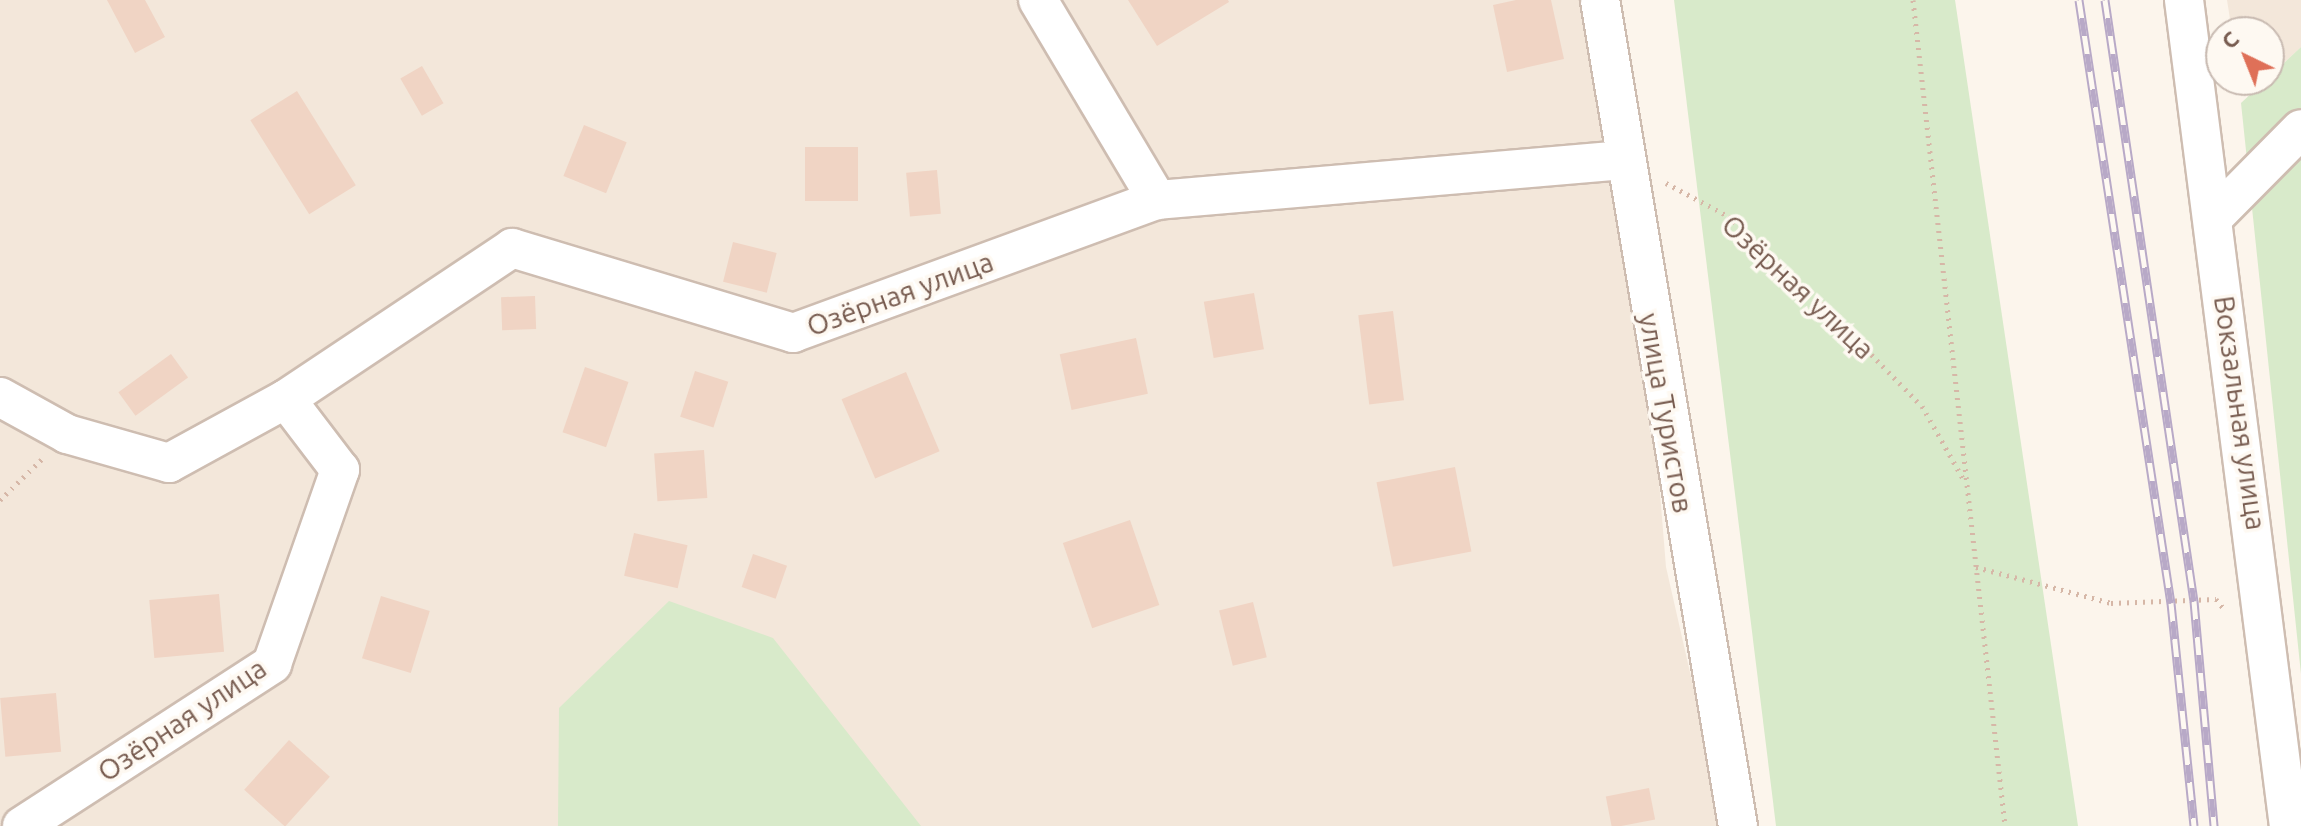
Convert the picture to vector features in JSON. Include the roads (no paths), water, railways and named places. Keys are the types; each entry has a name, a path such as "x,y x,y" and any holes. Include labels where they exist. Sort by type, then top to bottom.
{"street":[{"path":"1038,0 1157,200"},
{"name":"улица Туристов","path":"1600,0 1622,160 1738,826"},
{"name":"Вокзальная улица","path":"2184,0 2289,826"},
{"path":"2213,218 2301,129"},
{"name":"Озёрная улица","path":"22,826 272,664 340,470 286,399 512,248 793,333 1157,200 1622,160"},
{"path":"0,397 67,434 169,463 286,399"}],"railway":[{"path":"2079,0 2171,603 2194,826"},
{"path":"2105,0 2194,601 2214,826"}]}
